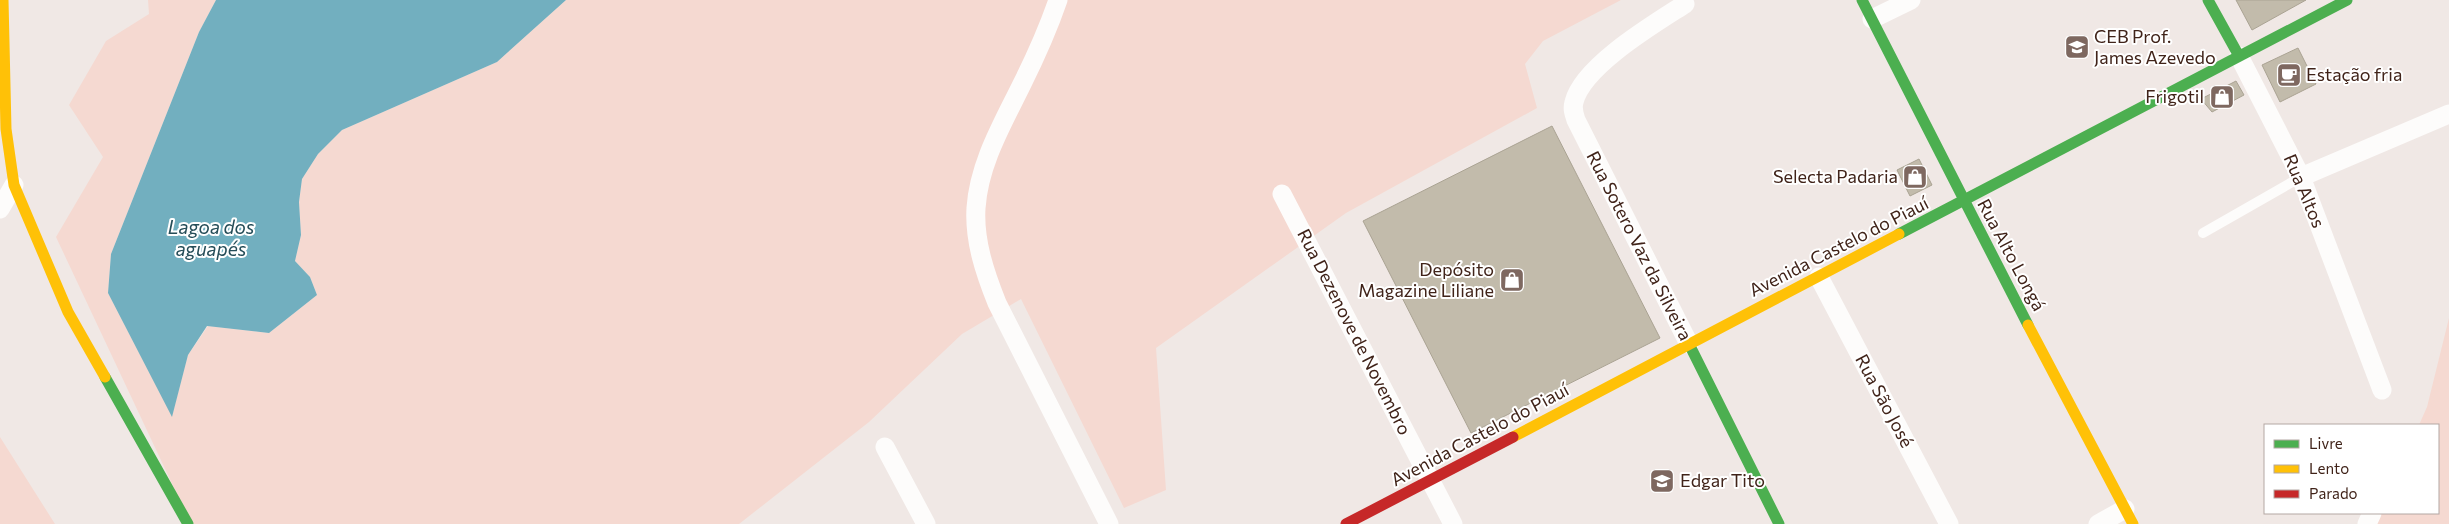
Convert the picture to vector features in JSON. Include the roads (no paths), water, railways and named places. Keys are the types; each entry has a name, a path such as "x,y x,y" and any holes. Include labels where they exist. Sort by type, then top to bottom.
{"main road":[{"path":"3,0 6,129 14,185 68,312 188,524"},
{"name":"Rua Alto Longá","path":"1862,0 1964,203 2129,516"},
{"name":"Rua Altos","path":"2208,0 2239,56"},
{"name":"Avenida Castelo do Piauí","path":"1346,524 1689,344 1964,203 2347,0"},
{"name":"Rua Sotero Vaz da Silveira","path":"1689,344 1779,524"}],"street":[{"path":"1058,0 1038,50 988,155 978,199 977,229 985,272 997,303 1109,524"},
{"path":"1872,20 1912,0"},
{"name":"Rua Sotero Vaz da Silveira","path":"1685,4 1607,58 1580,90 1572,109 1689,344"},
{"name":"Rua Altos","path":"2239,56 2301,177 2382,390"},
{"path":"2301,177 2449,114"},
{"path":"0,208 14,185"},
{"name":"Rua Dezenove de Novembro","path":"1282,194 1453,524"},
{"name":"Rua São José","path":"1819,278 1949,524"},
{"path":"885,447 926,524"},
{"path":"2098,524 2129,516"}],"lane":[{"path":"2203,233 2301,177"}],"water":[{"name":"Lagoa dos aguapés","path":"216,0 566,0 497,62 342,130 318,154 302,179 299,202 301,235 295,261 310,277 317,295 269,333 207,326 188,355 172,417 108,293 111,254 199,32"}],"place":[{"name":"CEB Prof. James Azevedo","path":"2077,47"},
{"name":"Estação fria","path":"2289,75"},
{"name":"Frigotil","path":"2222,97"},
{"name":"Selecta Padaria","path":"1915,177"},
{"name":"Depósito Magazine Liliane","path":"1512,280"},
{"name":"Edgar Tito","path":"1662,481"}]}
